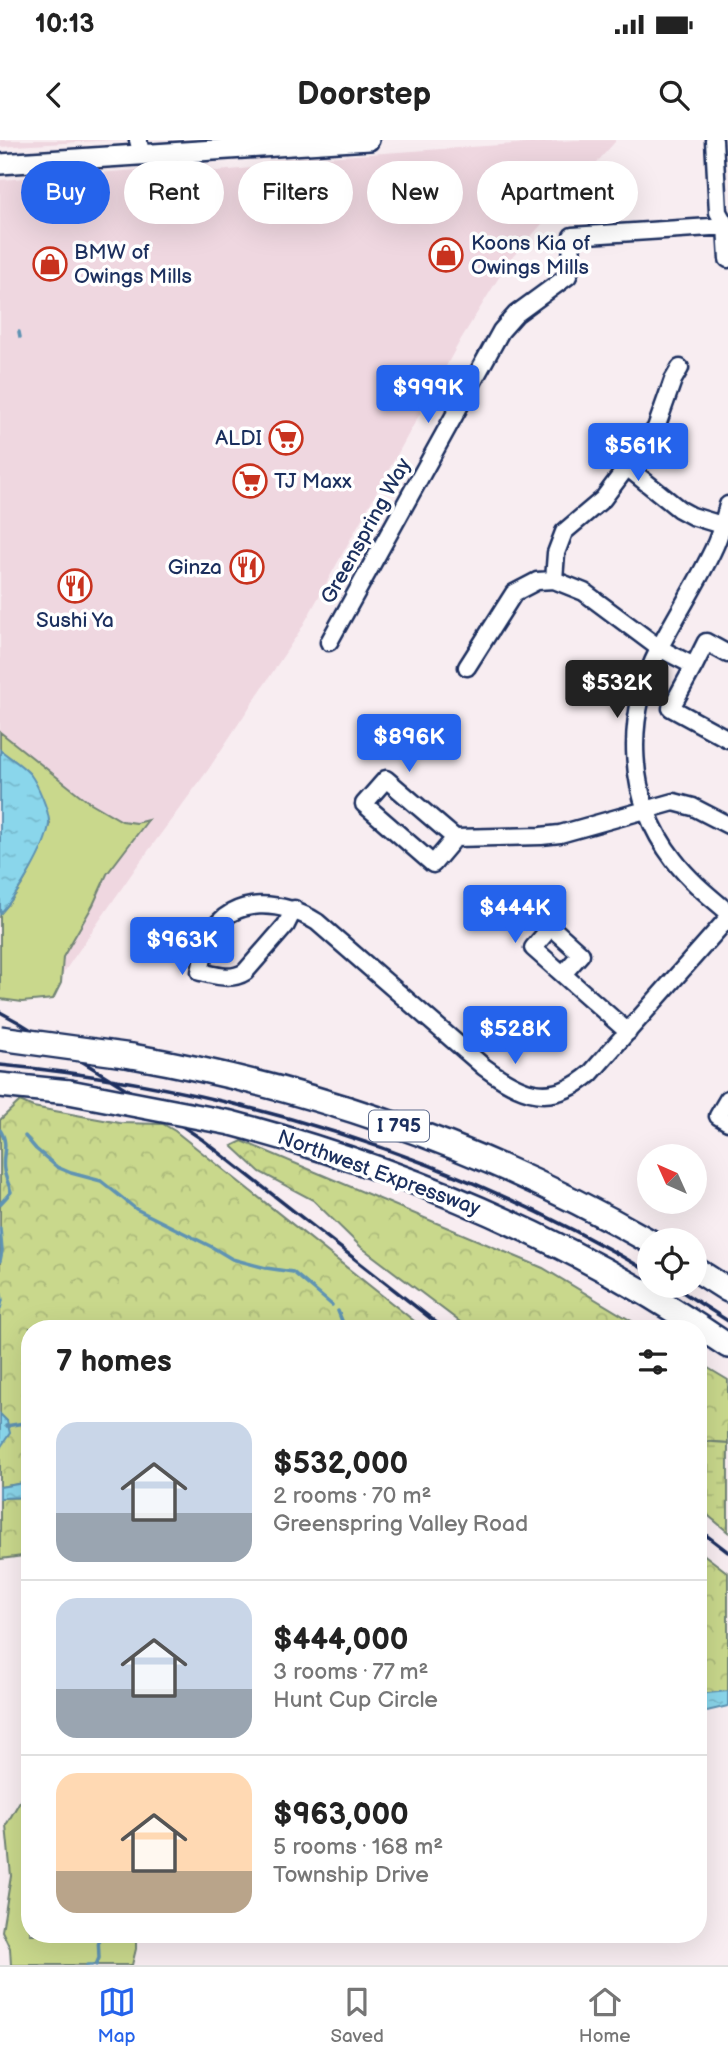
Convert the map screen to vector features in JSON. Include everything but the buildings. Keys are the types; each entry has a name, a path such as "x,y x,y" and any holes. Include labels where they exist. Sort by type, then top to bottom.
{"highway":[{"name":"I 795","path":"0,1038 191,1066 294,1091 427,1135 562,1194 637,1235"},
{"name":"Northwest Expressway","path":"0,1085 69,1092 231,1123 344,1156 411,1180 540,1236 615,1275 687,1320"},
{"path":"707,1277 728,1290"},
{"name":"Northwest Expressway","path":"707,1333 728,1346"}],"main road":[{"path":"0,164 144,145 369,140"}],"street":[{"path":"714,140 718,212 727,224 728,260"},
{"name":"Greenspring Way","path":"329,642 501,331 516,314 568,276 572,236 727,224"},
{"path":"554,580 556,553 564,532 603,499 656,428 680,368"},
{"path":"627,467 678,509 725,526"},
{"path":"294,909 286,925 238,977 200,972 211,934 227,916 253,905 267,904 294,909 317,922 499,1078 522,1089 551,1094 572,1088 590,1074 728,915 676,862 660,840 645,808 635,762 636,720 644,684 659,648 715,548 725,526 728,505"},
{"path":"467,667 514,593 537,582 554,580 584,592 659,648 694,666"},
{"path":"728,654 706,642 671,708 728,739"},
{"path":"455,838 433,864 364,804 386,779 455,838 561,834 664,803 682,803 728,825"},
{"path":"563,974 628,1032"},
{"path":"728,1099 718,1116 728,1122"}],"shaded area":[{"path":"0,140 113,140 0,147"},
{"path":"574,140 615,140 598,161 477,161 477,224 542,224 509,261 461,339 301,629 208,770 137,866 53,988 0,958 0,180 21,178 21,224 110,224 110,172 124,171 124,224 224,224 224,170 238,169 238,224 353,224 353,161 304,161 326,157"}],"green space":[{"path":"0,732 86,800 122,821 136,823 148,820 107,874 93,905 63,957 61,983 53,999 22,1002 0,999 0,914 30,871 50,823 30,774 0,750"},
{"path":"20,1101 33,1107 120,1123 163,1124 413,1320 21,1320 21,1484 0,1487 0,1448 7,1421 0,1414 0,1120"},
{"path":"242,1141 543,1268 630,1320 457,1320 361,1247 313,1200 260,1172 232,1146"},
{"path":"707,1367 728,1380 728,1443 707,1442"},
{"path":"707,1442 728,1443 728,1532 707,1514"},
{"path":"21,1497 21,1556 0,1559 0,1498"},
{"path":"707,1557 728,1573 728,1691 707,1693"},
{"path":"21,1799 21,1943 136,1943 132,1965 11,1965 10,1948 2,1931 11,1876 6,1825"}],"water":[{"path":"0,750 33,778 45,805 49,824 30,871 0,914"},
{"path":"0,1414 7,1421 10,1433 0,1448"},
{"path":"21,1484 21,1497 0,1498 0,1487"},
{"path":"728,1691 728,1706 707,1711 707,1693"}],"waterway":[{"path":"19,332 20,337"},
{"path":"0,1130 5,1145 3,1165 11,1192 0,1204"},
{"path":"25,1136 57,1167 101,1181 136,1209 232,1259 293,1272 332,1305"},
{"path":"0,1228 0,1261"},
{"path":"0,1290 0,1308"},
{"path":"338,1311 342,1320"},
{"path":"6,1426 21,1424"},
{"path":"96,1965 99,1958 98,1943"},
{"path":"87,1965 92,1965"}],"railway":[{"path":"0,1012 133,1093 203,1140 433,1320"},
{"path":"0,1065 85,1075 170,1090 254,1109 336,1132 497,1193 574,1230 637,1265"},
{"path":"692,1298 728,1321"},
{"path":"707,1536 728,1552"}],"place":[{"name":"Koons Kia of Owings Mills","path":"446,255"},
{"name":"BMW of Owings Mills","path":"50,264"},
{"name":"ALDI","path":"286,438"},
{"name":"TJ Maxx","path":"250,481"},
{"name":"Ginza","path":"247,567"},
{"name":"Sushi Ya","path":"75,586"}]}
